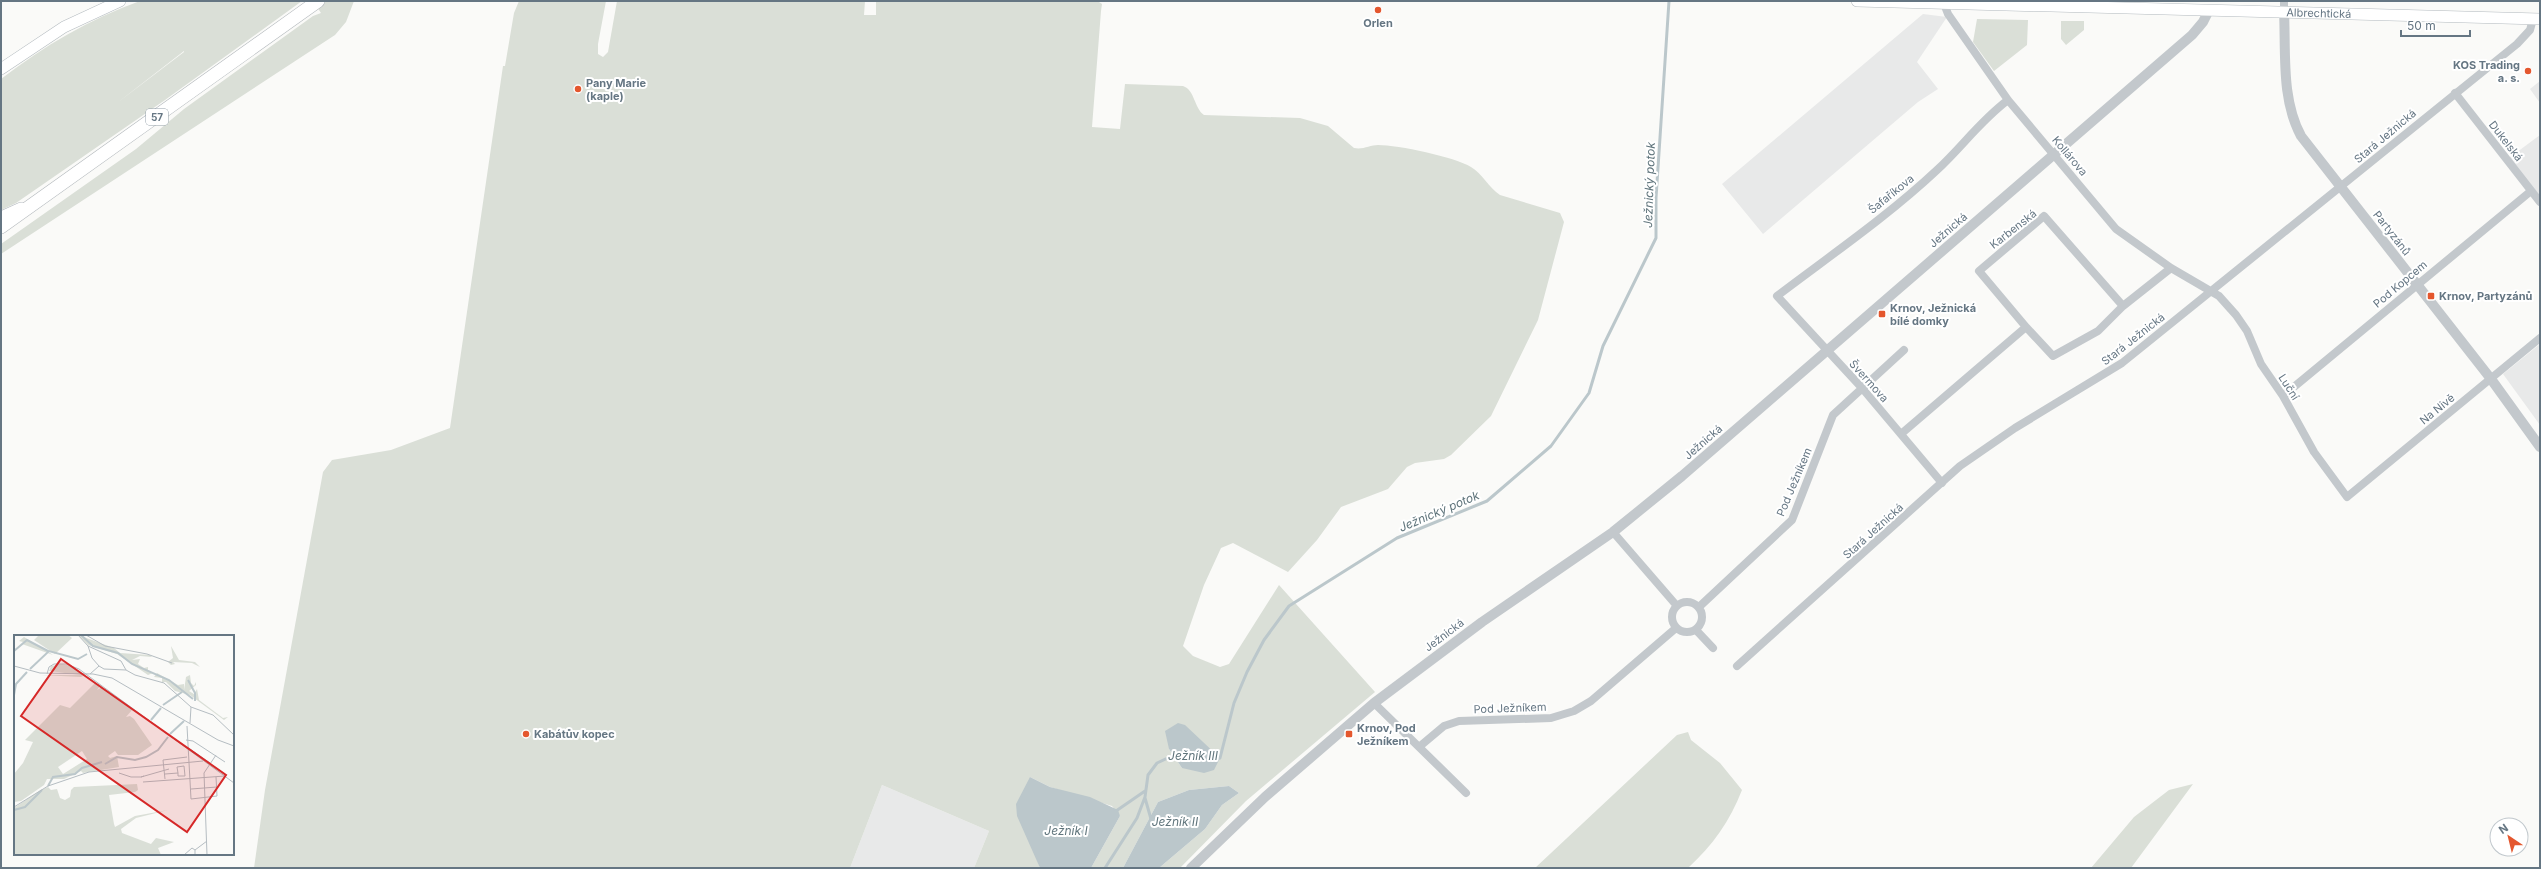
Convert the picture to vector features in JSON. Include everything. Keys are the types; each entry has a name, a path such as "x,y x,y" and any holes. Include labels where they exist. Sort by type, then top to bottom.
{"main road":[{"path":"1,69 64,27 120,1"},
{"name":"Albrechtická","path":"1857,1 1944,2 2209,10 2284,6 2537,19"},
{"name":"57","path":"1,227 315,3"},
{"path":"1,217 59,187"}],"street":[{"name":"Kollárova","path":"1944,2 1948,14 2008,100 2116,229 2171,268 2210,292"},
{"name":"Partyzánů","path":"2284,6 2286,82 2292,118 2308,147 2491,379 2540,447"},
{"name":"Ježnická","path":"1191,868 1265,797 1374,703 1482,622 1613,532 1682,476 2197,30 2209,10"},
{"name":"Stará Ježnická","path":"1737,666 1960,466 2015,428 2107,374 2522,40 2537,19"},
{"name":"Dukelská","path":"2455,93 2540,202"},
{"name":"Šafaříkova","path":"1777,296 1894,207 1938,170 1986,117 2008,100"},
{"name":"Pod Kopcem","path":"2283,396 2416,284 2531,191"},
{"name":"Karbenská","path":"2122,306 2044,216 1979,271 2026,327 2053,356 2098,331 2122,306 2171,268"},
{"name":"Luční","path":"2210,292 2224,300 2240,320 2261,364 2283,396 2314,452 2347,497"},
{"name":"Švermova","path":"1777,296 1862,388 1942,483"},
{"path":"1901,434 2026,327"},
{"name":"Na Nivě","path":"2347,497 2540,338"},
{"path":"1862,388 1904,350"},
{"name":"Pod Ježníkem","path":"1699,608 1792,520 1833,415 1862,388"},
{"path":"1613,532 1677,606"},
{"path":"1684,602 1692,603 1699,608 1702,615 1701,623 1696,630 1690,632 1676,628 1672,621 1673,612 1677,606 1684,602"},
{"name":"Pod Ježníkem","path":"1419,747 1444,726 1459,721 1551,718 1574,711 1591,701 1676,628"},
{"path":"1696,630 1713,648"},
{"path":"1374,703 1466,793"}],"shaded area":[{"path":"140,1 302,1 165,100 16,203 1,210 1,79 34,55 68,34 121,8","holes":["184,51 184,52 117,103"]},
{"path":"313,1 354,1 346,22 335,35 1,254 1,244 136,149 184,109 313,16 321,13"},
{"path":"519,1 606,1 598,44 598,54 603,57 608,52 617,1 865,2 864,15 876,15 876,2 1099,2 1102,4 1092,127 1120,129 1125,84 1183,86 1190,91 1198,108 1204,115 1300,118 1328,126 1354,148 1375,145 1387,146 1412,149 1453,159 1471,167 1479,173 1492,189 1500,195 1560,213 1564,222 1538,320 1491,416 1451,455 1444,459 1415,463 1407,467 1388,489 1341,507 1317,540 1288,572 1233,543 1221,548 1204,585 1183,646 1193,656 1220,667 1229,664 1279,585 1375,692 1246,801 1180,868 1159,868 1205,829 1222,805 1239,793 1229,786 1189,790 1158,802 1123,868 1091,868 1120,816 1112,806 1050,787 1030,777 1034,851 1040,868 974,868 989,831 882,785 850,868 254,868 265,790 323,472 332,460 391,450 450,428 503,66 505,66 514,13","holes":["1185,725 1182,768 1169,749"]},
{"path":"1923,14 1947,17 1917,62 1938,89 1918,102 1763,234 1722,184"},
{"path":"1977,19 2028,20 2027,45 1994,71 1973,42"},
{"path":"2061,21 2084,21 2084,30 2066,45 2061,39"},
{"path":"2540,81 2540,103 2530,89"},
{"path":"2540,135 2540,196 2509,158"},
{"path":"2540,344 2540,425 2503,374"},
{"path":"1688,732 1691,740 1720,763 1742,790 1732,812 1720,832 1688,868 1535,868 1677,735"},
{"path":"2193,784 2131,868 2091,868 2134,817 2169,790"},
{"path":"882,785 989,831 974,868 850,868"}],"water":[{"name":"Ježník III","path":"1178,723 1185,725 1220,758 1214,770 1204,773 1182,768 1169,749 1165,731"},
{"name":"Ježník I","path":"1030,777 1050,787 1090,797 1118,810 1120,816 1091,868 1040,868 1017,816 1016,804"},
{"name":"Ježník II","path":"1229,786 1239,793 1222,805 1205,829 1159,868 1123,868 1158,802 1189,790"}],"waterway":[{"name":"Ježnický potok","path":"1217,759 1220,758 1234,703 1247,672 1264,640 1289,606 1397,538 1487,501 1551,446 1589,393 1603,346 1656,238 1656,198 1669,1"},
{"name":"Ježnický potok","path":"1105,868 1137,818 1145,797 1148,775 1157,763 1174,755 1178,756"},
{"path":"1116,811 1145,791"},
{"path":"1145,798 1151,819"}],"place":[{"name":"Orlen","path":"1378,10"},
{"name":"KOS Trading a. s.","path":"2528,71"},
{"name":"Pany Marie (kaple)","path":"578,89"},
{"name":"Krnov, Partyzánů","path":"2431,296"},
{"name":"Krnov, Ježnická bílé domky","path":"1882,314"},
{"name":"Kabátův kopec","path":"526,734"},
{"name":"Krnov, Pod Ježníkem","path":"1349,734"}]}
